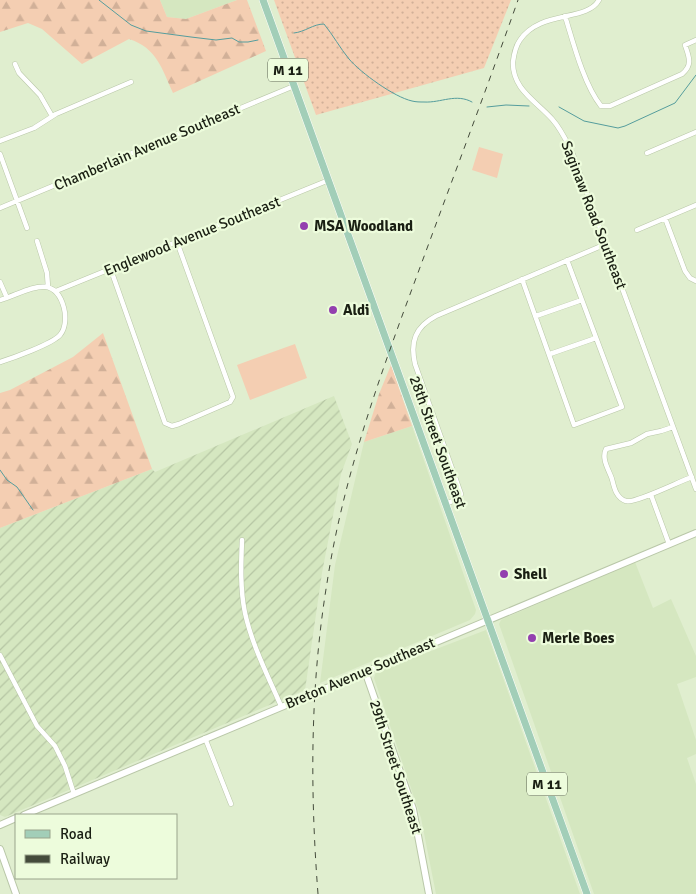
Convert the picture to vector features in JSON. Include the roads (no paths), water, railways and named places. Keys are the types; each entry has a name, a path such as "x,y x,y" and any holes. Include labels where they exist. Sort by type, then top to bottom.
{"main road":[{"name":"28th Street Southeast","path":"263,0 586,894"},
{"name":"Breton Avenue Southeast","path":"26,814 696,533"},
{"name":"29th Street Southeast","path":"365,671 410,800 417,827 429,894"},
{"path":"0,825 15,818"},
{"path":"0,850 16,894"}],"street":[{"name":"Saginaw Road Southeast","path":"599,0 589,9 540,22 525,33 516,48 513,67 520,88 553,120 572,152 696,489"},
{"path":"565,16 574,46 594,97 601,106 610,106 682,74 688,69 690,64 685,45 696,40"},
{"path":"14,64 40,95 52,116"},
{"path":"0,141 34,128 52,116 130,82"},
{"name":"Chamberlain Avenue Southeast","path":"0,208 294,86"},
{"path":"647,152 696,132"},
{"path":"0,154 27,228"},
{"name":"Englewood Avenue Southeast","path":"56,291 329,180"},
{"path":"637,230 696,205"},
{"path":"665,218 685,271 690,278 696,281"},
{"path":"37,241 47,273 48,287"},
{"path":"111,270 165,423 172,426 179,424 226,404 232,400 232,392 177,242"},
{"path":"446,504 459,498 461,494 412,352 414,340 420,330 429,320 606,244"},
{"path":"522,280 574,425 622,407 567,260"},
{"path":"0,282 7,298"},
{"path":"0,300 37,287 48,287 56,291 62,300 65,311 64,328 60,335 46,343 0,362"},
{"path":"536,316 582,300"},
{"path":"550,354 596,338"},
{"path":"673,426 662,431 647,434 631,443 606,449 604,456 616,493 626,502 638,500 692,477"},
{"path":"651,495 669,544"},
{"path":"242,540 242,586 245,612 253,639 281,706"},
{"path":"0,655 37,726 55,746 65,766 74,794"},
{"path":"206,738 231,804"}],"waterway":[{"path":"99,0 131,25 146,31 216,40 232,38 239,42 258,40"},
{"path":"294,33 324,24 354,65 378,84 405,99 430,102 460,98 472,102"},
{"path":"559,107 584,121 618,128 675,103 696,75"},
{"path":"487,107 506,105 529,106"},
{"path":"0,470 7,480 17,487 33,510"}],"railway":[{"path":"318,894 315,855 313,738 321,622 334,542 354,460 379,380 518,0"}],"place":[{"name":"MSA Woodland","path":"304,226"},
{"name":"Aldi","path":"333,310"},
{"name":"Shell","path":"504,574"},
{"name":"Merle Boes","path":"532,638"}]}
